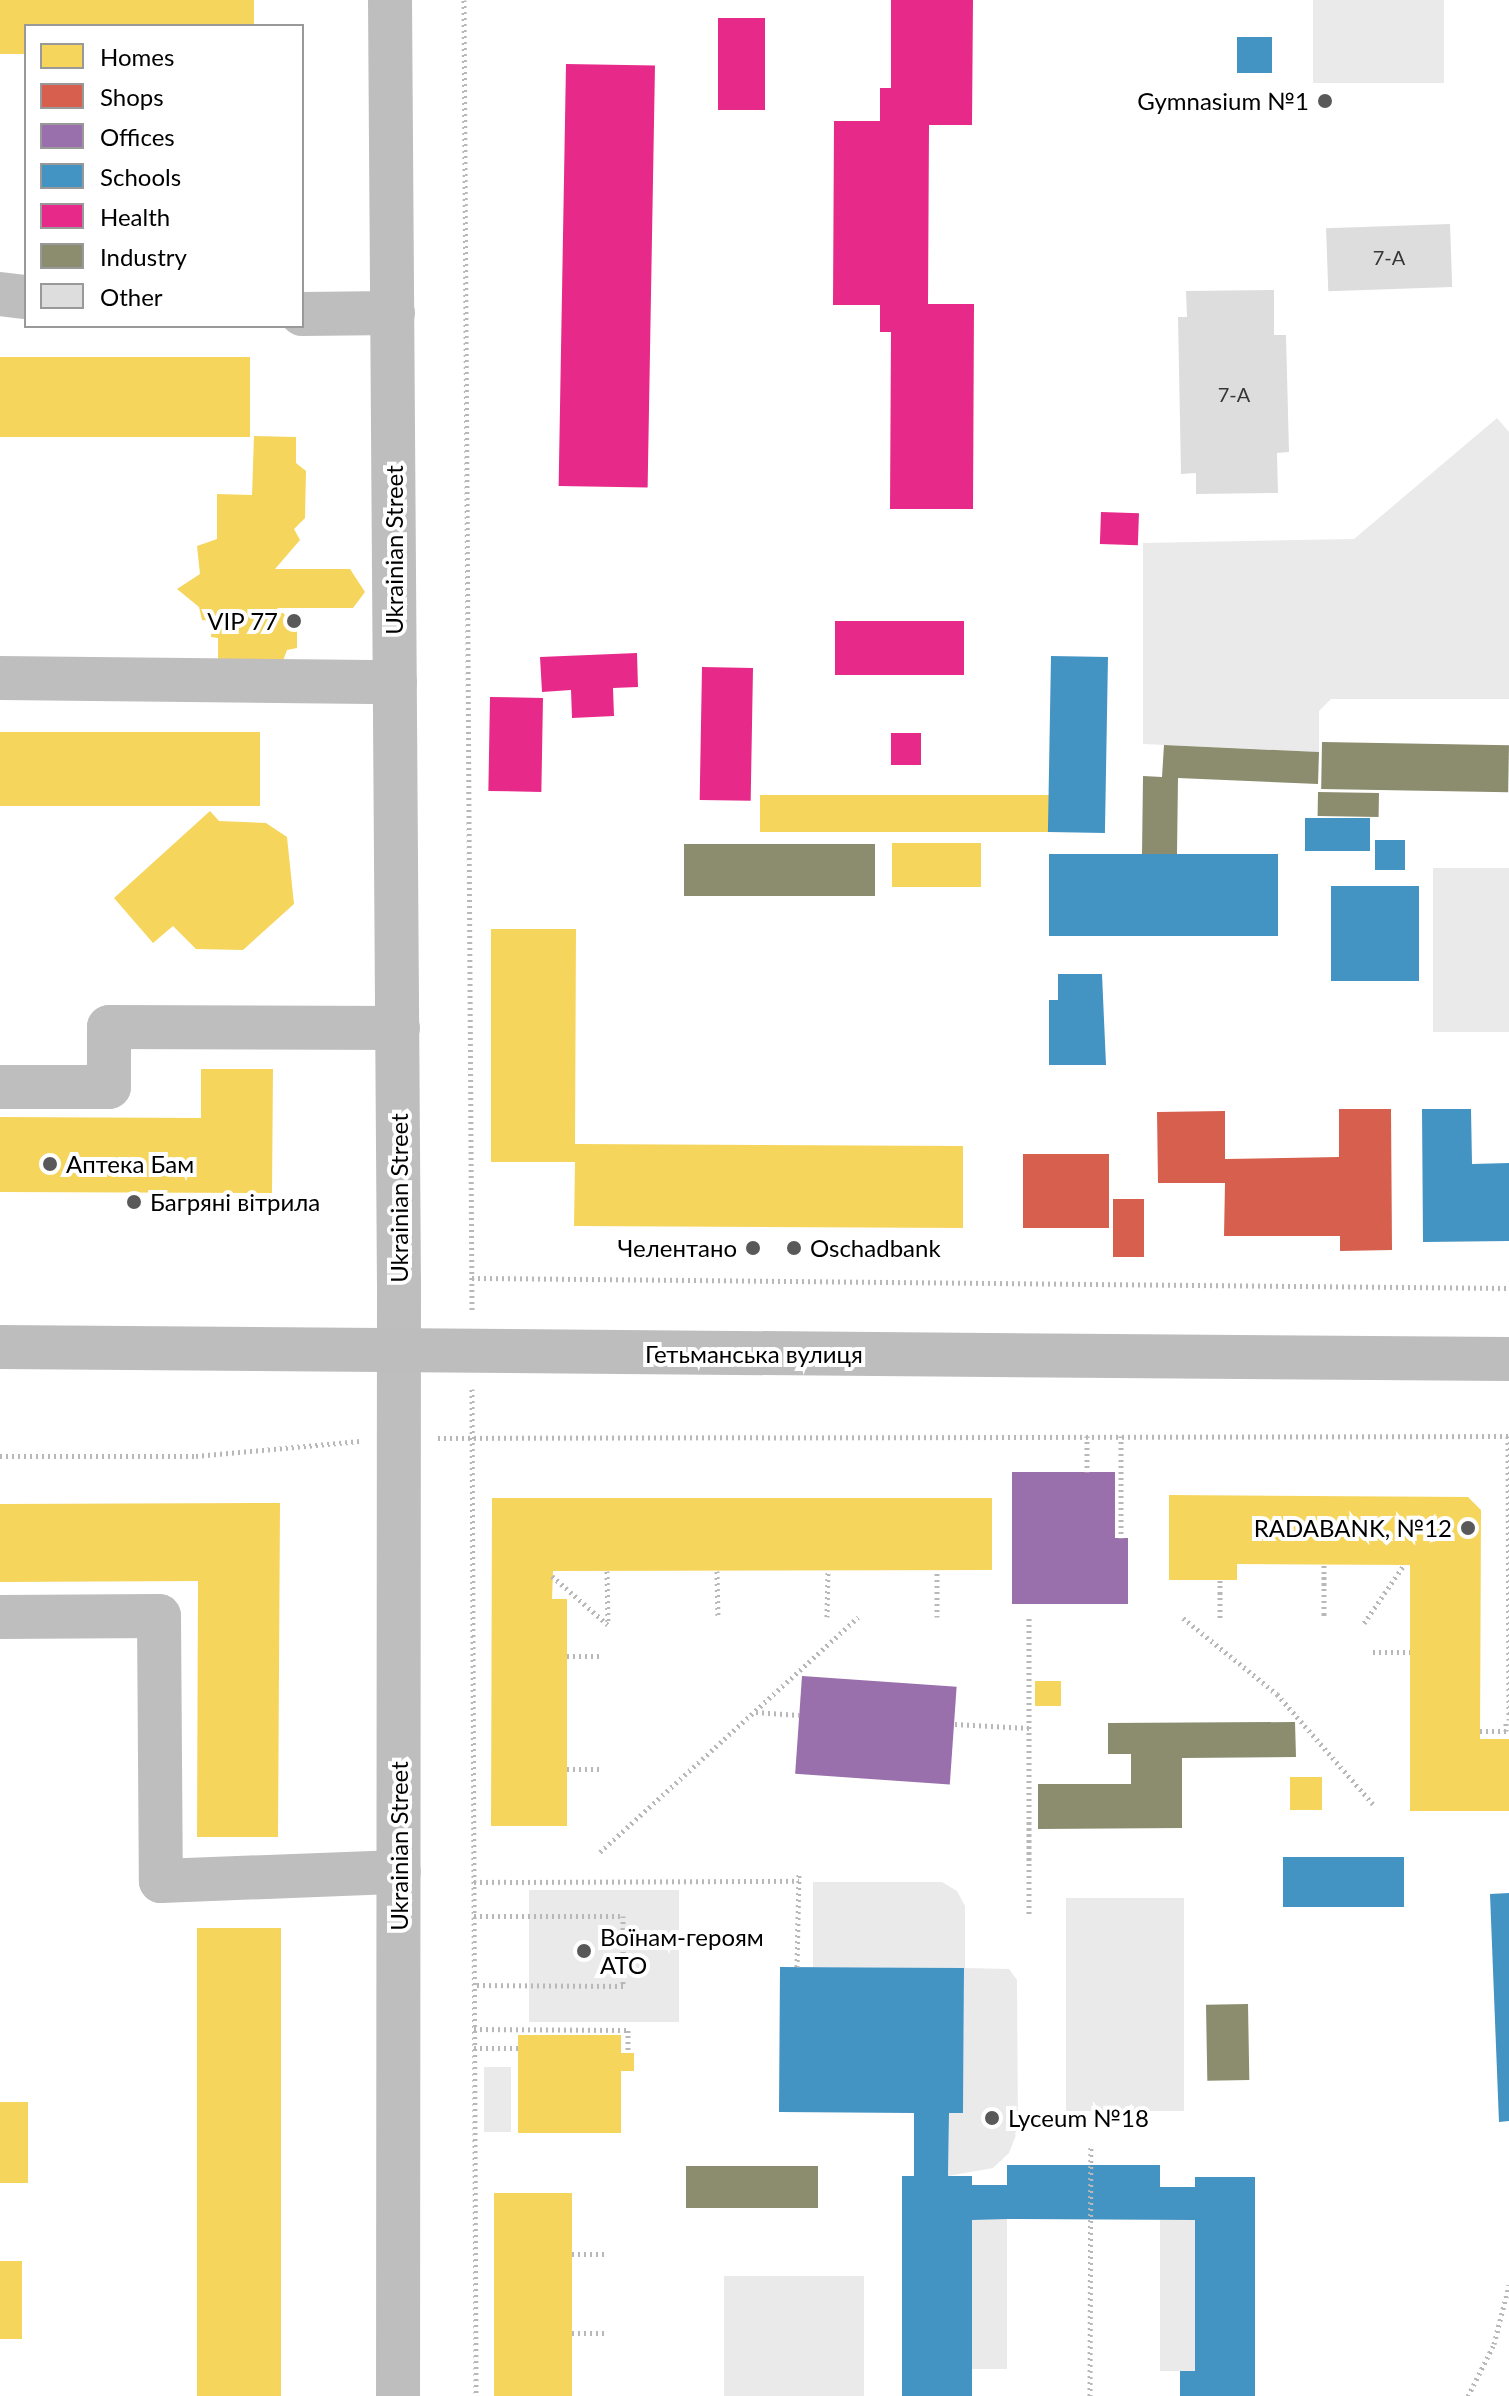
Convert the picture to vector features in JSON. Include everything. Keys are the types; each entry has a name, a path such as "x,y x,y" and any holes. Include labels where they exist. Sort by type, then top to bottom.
{"highway":[{"name":"Гетьманська вулиця","path":"0,1347 1509,1359"}],"street":[{"name":"Ukrainian Street","path":"390,0 398,1028 398,2396"},
{"path":"0,294 24,297"},
{"path":"304,314 393,313"},
{"path":"0,678 395,682"},
{"path":"0,1087 109,1087 109,1027 398,1028"},
{"path":"0,1617 159,1616 161,1881 399,1872"}],"path":[{"path":"464,0 472,1278 1509,1288"},
{"path":"1087,1436 1087,1472"},
{"path":"1121,1436 1121,1538"},
{"path":"0,1456 196,1456 399,1438 1509,1436 1508,1720 1506,1731 1480,1731"},
{"path":"472,1438 476,2396"},
{"path":"1324,1565 1324,1618"},
{"path":"1364,1623 1404,1565"},
{"path":"937,1570 937,1617"},
{"path":"552,1576 608,1625 607,1571"},
{"path":"717,1571 718,1617"},
{"path":"827,1617 828,1571"},
{"path":"1220,1580 1220,1618"},
{"path":"600,1852 858,1617"},
{"path":"1029,1617 1029,1914"},
{"path":"1183,1618 1277,1694 1373,1804"},
{"path":"1373,1652 1410,1652"},
{"path":"567,1656 602,1656"},
{"path":"756,1712 799,1715"},
{"path":"955,1724 1030,1728"},
{"path":"567,1769 601,1769"},
{"path":"797,1967 799,1872"},
{"path":"474,1882 799,1881"},
{"path":"474,1916 623,1916 623,1986 474,1985"},
{"path":"474,2029 628,2030 628,2053"},
{"path":"474,2048 518,2048"},
{"path":"1090,2396 1091,2146"},
{"path":"572,2254 604,2254"},
{"path":"1468,2396 1494,2344 1509,2285"},
{"path":"572,2333 605,2333"}],"shaded area":[{"path":"1313,0 1444,0 1444,83 1313,83"},
{"path":"1497,418 1509,432 1509,699 1331,699 1319,711 1319,752 1143,744 1143,543 1354,539"},
{"path":"1433,868 1509,868 1509,1032 1433,1032"},
{"path":"813,1882 942,1882 957,1891 965,1906 965,1968 1009,1969 1017,1980 1018,2130 1009,2153 993,2168 948,2176 949,2113 963,2113 964,1968 813,1967"},
{"path":"529,1890 679,1890 679,2022 529,2022"},
{"path":"1066,1898 1184,1898 1184,2111 1066,2111"},
{"path":"484,2067 511,2067 511,2132 484,2132"},
{"path":"972,2219 1007,2219 1007,2369 972,2369"},
{"path":"1160,2220 1195,2220 1195,2371 1160,2371"},
{"path":"724,2276 864,2276 864,2396 724,2396"}],"building: Homes":[{"path":"0,0 254,0 254,24 24,24 24,54 0,54"},
{"path":"0,357 250,357 250,437 0,437"},
{"path":"254,436 296,437 296,463 306,471 305,518 294,529 300,540 275,569 350,569 365,592 353,608 277,608 297,625 297,648 287,650 281,666 218,664 218,638 211,637 212,621 202,620 199,607 177,589 200,574 197,546 217,539 217,494 252,495"},
{"path":"0,732 260,732 260,806 0,806"},
{"path":"760,795 1051,795 1051,832 760,832"},
{"path":"210,811 219,821 266,823 287,837 294,904 243,950 196,949 173,926 153,943 114,898"},
{"path":"892,843 981,843 981,887 892,887"},
{"path":"491,929 576,929 575,1144 963,1146 963,1228 574,1226 575,1162 491,1162"},
{"path":"201,1069 273,1069 272,1193 0,1192 0,1117 201,1118"},
{"path":"1169,1495 1468,1497 1481,1510 1480,1739 1509,1739 1509,1811 1410,1811 1410,1565 1237,1564 1237,1580 1169,1580"},
{"path":"492,1498 992,1498 992,1570 553,1571 552,1599 567,1599 567,1826 491,1826"},
{"path":"280,1503 278,1837 197,1837 198,1581 0,1582 0,1504"},
{"path":"1035,1681 1061,1681 1061,1706 1035,1706"},
{"path":"1290,1777 1322,1777 1322,1810 1290,1810"},
{"path":"197,1928 281,1928 281,2396 197,2396"},
{"path":"518,2035 621,2035 621,2053 634,2053 634,2071 621,2071 621,2133 518,2133"},
{"path":"0,2102 28,2102 28,2183 0,2183"},
{"path":"494,2193 572,2193 572,2396 494,2396"},
{"path":"0,2261 22,2261 22,2339 0,2339"}],"building: Shops":[{"path":"1339,1109 1391,1109 1392,1250 1340,1251 1340,1236 1224,1236 1225,1183 1158,1183 1157,1112 1225,1111 1225,1159 1339,1157"},
{"path":"1023,1154 1109,1154 1109,1228 1023,1228"},
{"path":"1113,1199 1144,1199 1144,1257 1113,1257"}],"building: Offices":[{"path":"1012,1472 1115,1472 1115,1538 1128,1538 1128,1604 1012,1604"},
{"path":"802,1676 957,1687 950,1785 795,1774"}],"building: Schools":[{"path":"1237,37 1272,37 1272,73 1237,73"},
{"path":"1051,656 1108,657 1105,833 1048,832"},
{"path":"1305,818 1370,818 1370,851 1305,851"},
{"path":"1375,840 1405,840 1405,870 1375,870"},
{"path":"1049,854 1278,854 1278,936 1049,936"},
{"path":"1331,886 1419,886 1419,981 1331,981"},
{"path":"1058,974 1102,974 1106,1065 1049,1065 1049,1000 1058,1000"},
{"path":"1422,1109 1471,1109 1472,1164 1509,1163 1509,1241 1423,1242"},
{"path":"1283,1857 1404,1857 1404,1907 1283,1907"},
{"path":"1509,1893 1509,2121 1499,2122 1490,1894"},
{"path":"780,1967 964,1968 963,2113 949,2113 948,2176 972,2176 972,2185 1007,2185 1007,2165 1160,2165 1160,2187 1195,2187 1195,2177 1255,2177 1255,2396 1180,2396 1180,2371 1195,2371 1195,2220 1007,2219 972,2220 972,2396 902,2396 902,2176 914,2176 914,2113 779,2112"}],"building: Health":[{"path":"891,0 973,0 972,125 929,125 928,304 974,304 973,509 890,509 891,332 880,332 880,305 833,305 834,121 880,121 880,88 891,88"},
{"path":"718,18 765,18 765,110 718,110"},
{"path":"566,64 655,66 648,487 559,486"},
{"path":"1101,512 1139,513 1138,545 1100,544"},
{"path":"835,621 964,621 964,675 835,675"},
{"path":"637,653 638,687 613,688 614,716 572,718 571,690 542,692 540,657"},
{"path":"702,667 753,668 751,801 700,800"},
{"path":"490,697 543,698 541,792 488,791"},
{"path":"891,733 921,733 921,765 891,765"}],"building: Industry":[{"path":"1322,742 1509,745 1508,792 1321,789"},
{"path":"1164,745 1319,752 1318,784 1178,778 1177,854 1142,854 1143,776 1162,777"},
{"path":"1318,792 1379,793 1379,817 1318,816"},
{"path":"684,844 875,844 875,896 684,896"},
{"path":"1295,1722 1296,1757 1182,1758 1182,1828 1038,1829 1038,1784 1131,1784 1131,1754 1108,1754 1108,1723"},
{"path":"1248,2004 1249,2080 1207,2081 1206,2005"},
{"path":"686,2166 818,2166 818,2208 686,2208"}],"building: Other":[{"path":"1450,224 1452,287 1328,291 1326,228"},
{"path":"1274,290 1274,335 1286,335 1289,452 1277,453 1278,493 1196,494 1196,473 1181,474 1178,317 1187,317 1186,291"}],"place":[{"name":"Gymnasium №1","path":"1325,101"},
{"name":"VIP 77","path":"294,621"},
{"name":"Аптека Бам","path":"50,1164"},
{"name":"Багряні вітрила","path":"134,1202"},
{"name":"Челентано","path":"753,1248"},
{"name":"Oschadbank","path":"794,1248"},
{"name":"RADABANK, №12","path":"1468,1528"},
{"name":"Воїнам-героям АТО","path":"584,1951"},
{"name":"Lyceum №18","path":"992,2118"}]}
